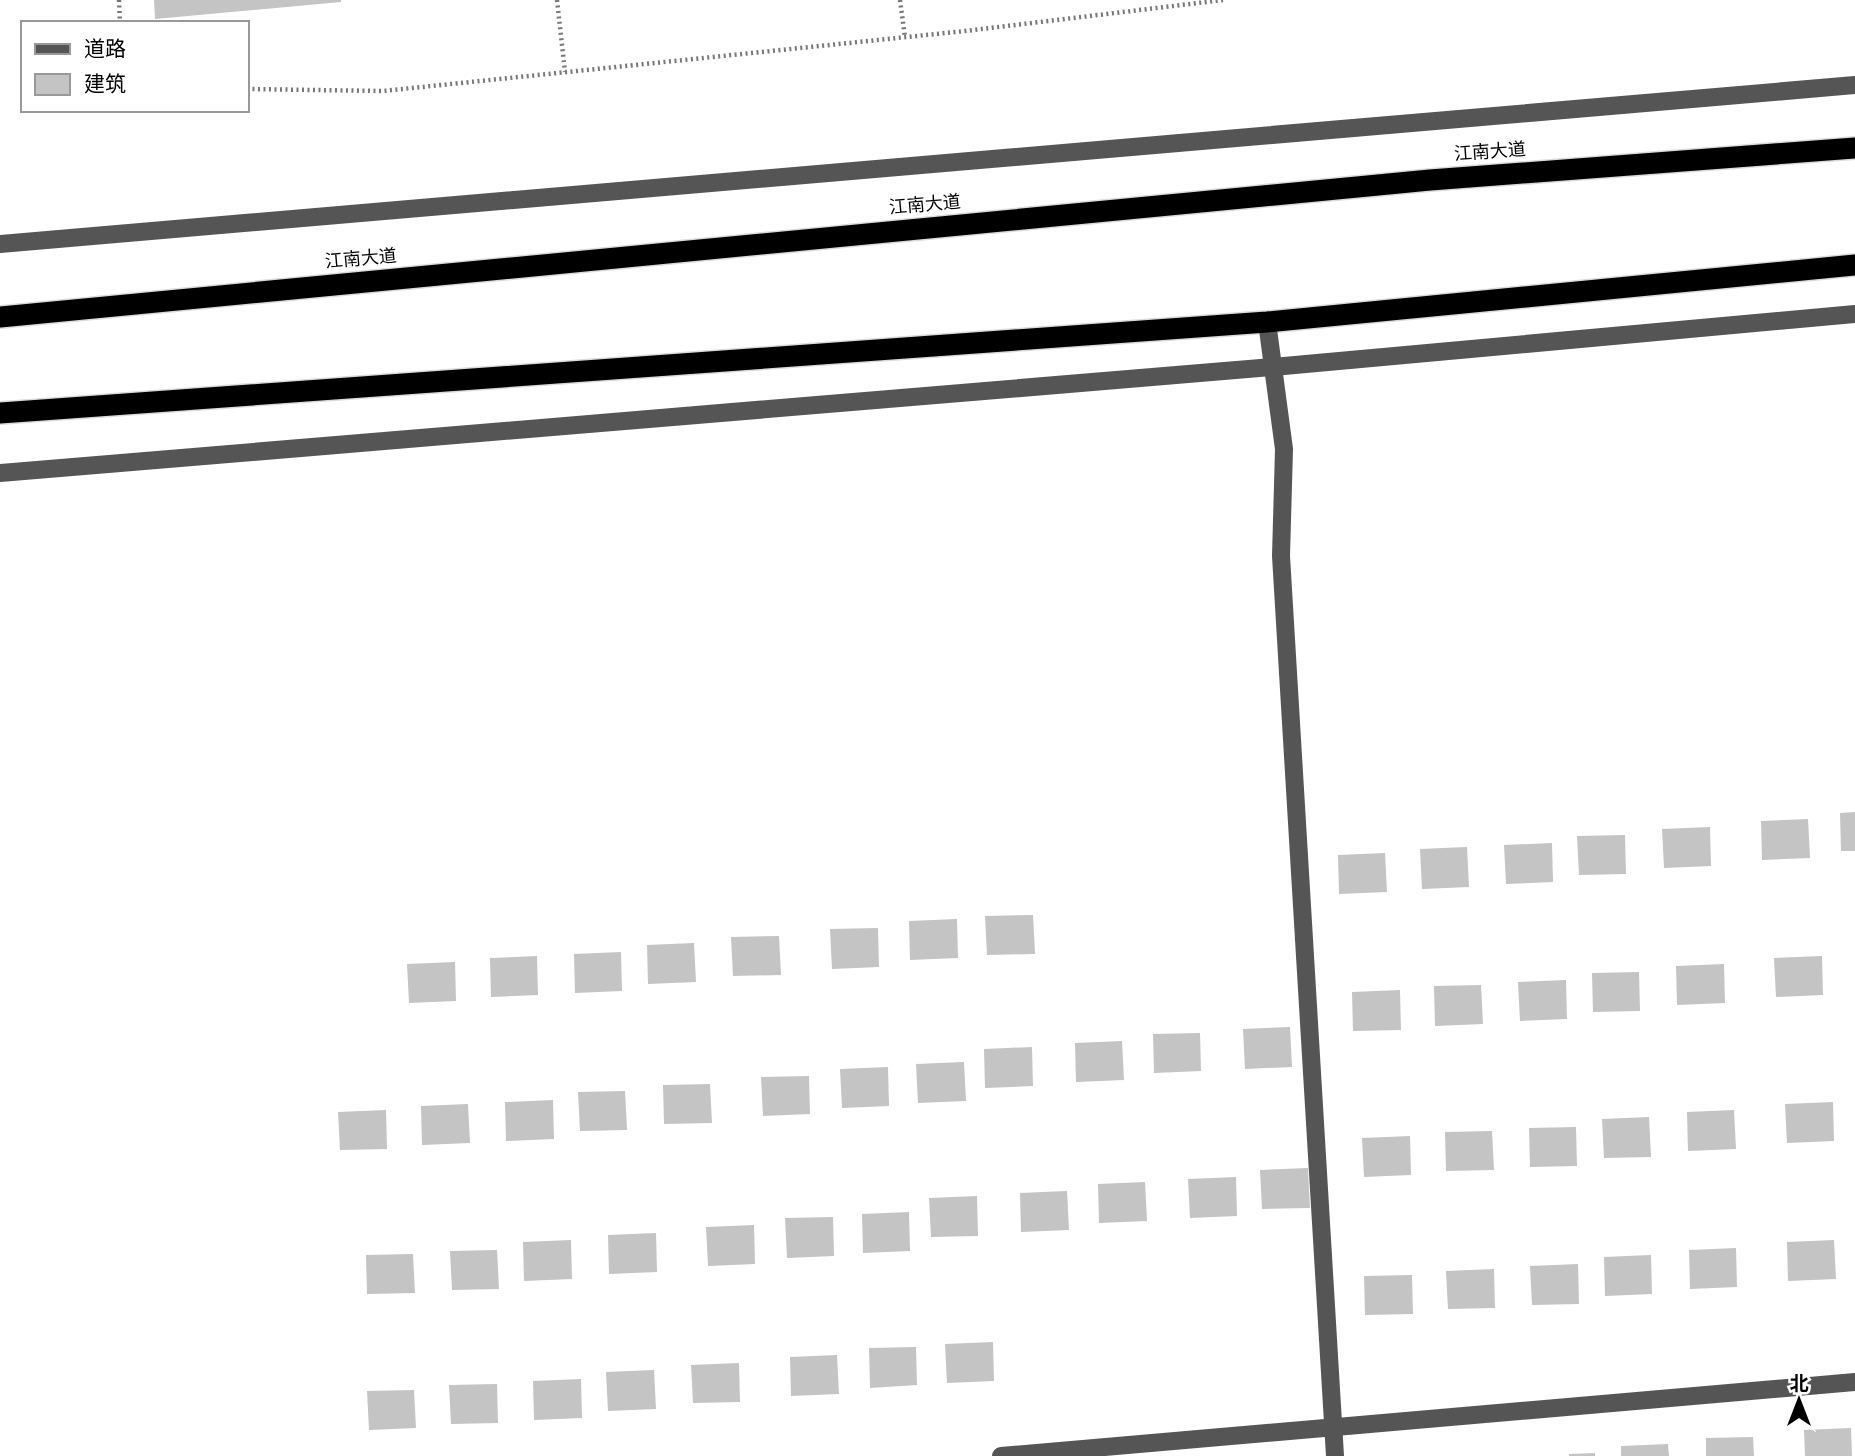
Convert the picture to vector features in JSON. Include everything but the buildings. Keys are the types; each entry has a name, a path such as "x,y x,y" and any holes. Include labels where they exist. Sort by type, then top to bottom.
{"highway":[{"name":"江南大道","path":"0,317 1430,180 1855,148"},
{"path":"0,413 1267,322 1855,265"}],"street":[{"path":"0,244 1855,85"},
{"path":"0,473 1273,367 1855,314"},
{"path":"1267,322 1284,449 1281,556 1335,1456"},
{"path":"1002,1456 1333,1430 1855,1382"}],"path":[{"path":"119,0 120,21"},
{"path":"557,0 565,72"},
{"path":"900,0 905,37"},
{"path":"248,89 383,91 905,37 1223,0"}]}
